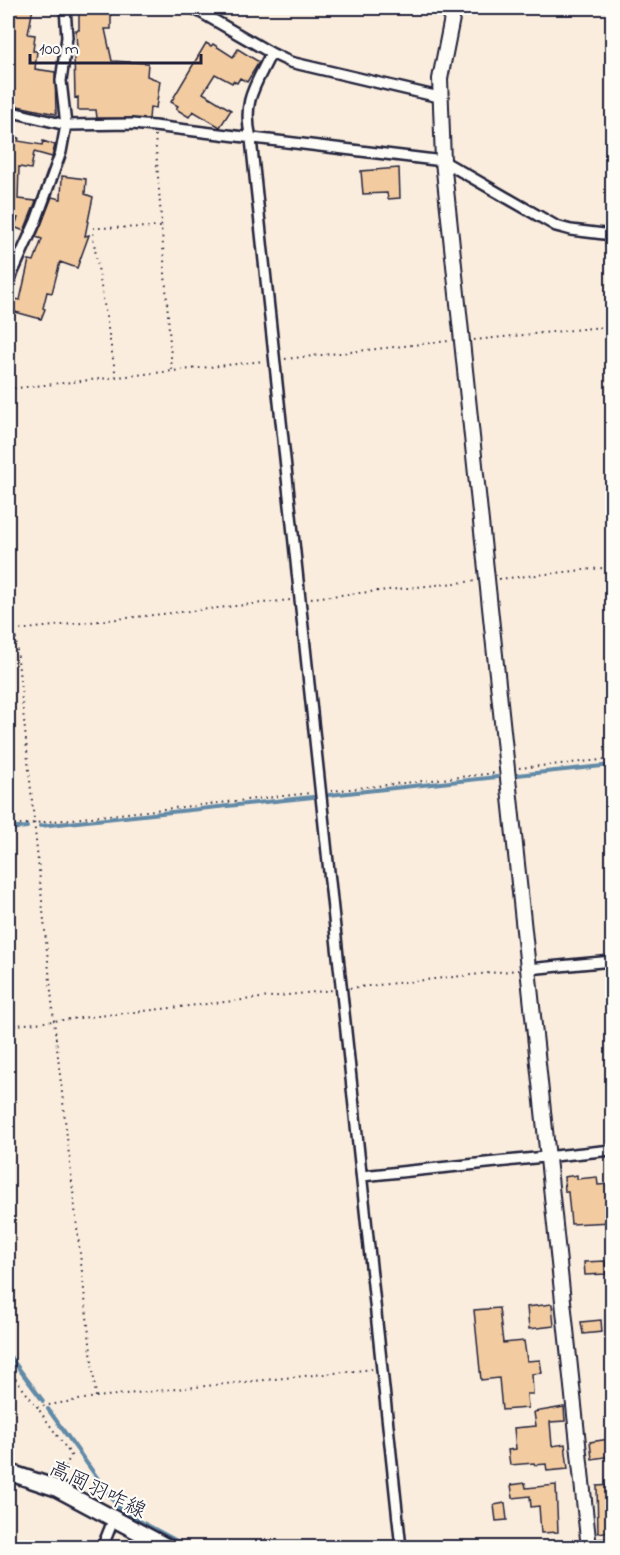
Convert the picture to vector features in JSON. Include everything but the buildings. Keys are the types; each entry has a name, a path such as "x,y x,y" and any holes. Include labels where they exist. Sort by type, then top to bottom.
{"main road":[{"name":"高岡羽咋線","path":"8,1472 56,1488 169,1548"}],"street":[{"path":"8,283 36,221 61,152 66,125 62,81 67,38 65,8"},
{"path":"193,8 290,62 439,97"},
{"path":"454,8 444,53 439,97 443,161 548,1157 586,1547 612,1545"},
{"path":"271,53 248,102 247,122 251,139 301,599 401,1548"},
{"path":"8,111 66,125 154,126 443,161 556,226 612,235"},
{"path":"528,969 612,961"},
{"path":"362,1176 612,1150"},
{"path":"102,1548 114,1518"}],"path":[{"path":"154,126 172,371"},
{"path":"116,377 93,237 94,228 161,227"},
{"path":"8,389 612,326"},
{"path":"8,560 54,1021 96,1397"},
{"path":"8,632 612,567"},
{"path":"8,826 612,759"},
{"path":"8,1026 528,969"},
{"path":"37,1407 96,1397 383,1368"},
{"path":"8,1369 71,1455 56,1488"}],"waterway":[{"path":"517,775 612,765"},
{"path":"329,795 497,777"},
{"path":"40,826 313,797"},
{"path":"8,829 27,827"},
{"path":"8,1354 43,1401"},
{"path":"48,1409 121,1511 190,1548"}]}
